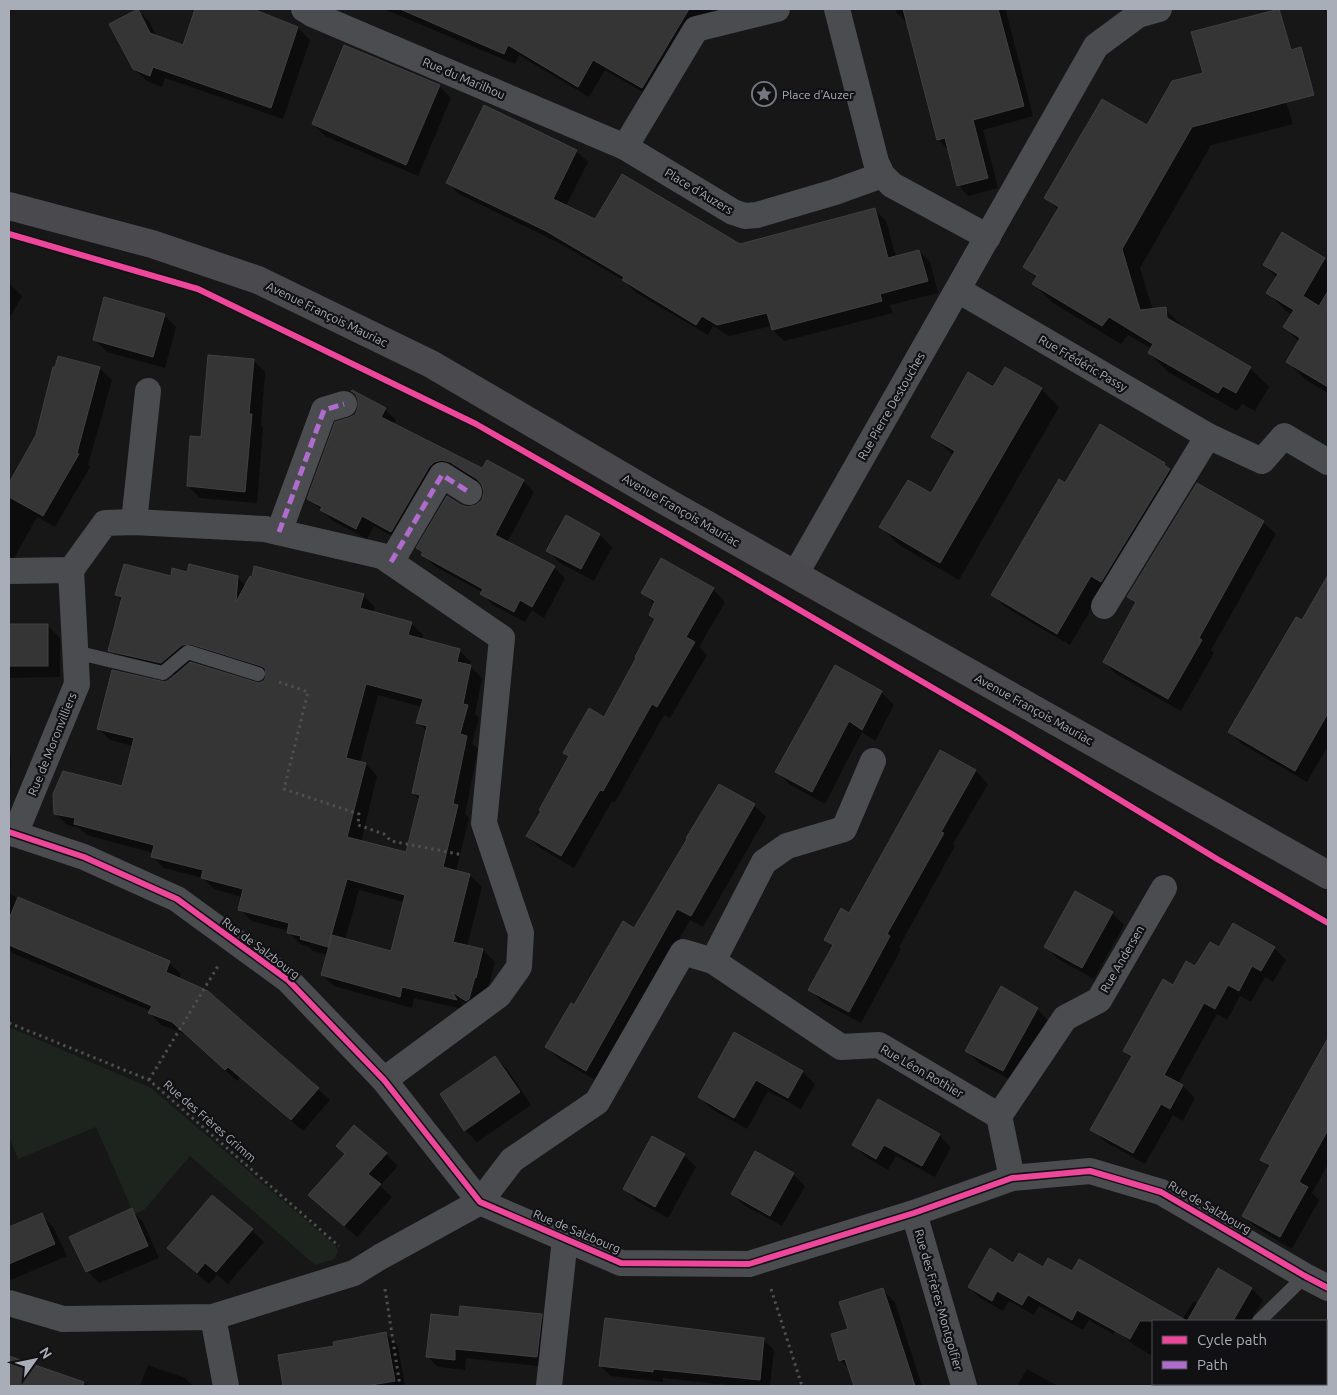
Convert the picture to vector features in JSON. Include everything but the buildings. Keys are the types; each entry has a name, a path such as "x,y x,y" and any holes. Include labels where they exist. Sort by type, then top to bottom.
{"street":[{"name":"Rue du Marilhou","path":"304,9 625,147"},
{"path":"625,147 696,29 777,9"},
{"path":"838,9 876,162 882,175 892,185 988,237"},
{"name":"Rue Pierre Destouches","path":"795,575 1096,46 1138,15 1159,9"},
{"name":"Place d'Auzers","path":"625,147 733,212 744,216 757,215 835,192 882,175"},
{"name":"Avenue François Mauriac","path":"9,206 152,244 258,280 431,364 665,501 1328,875"},
{"name":"Rue Frédéric Passy","path":"958,290 1208,436 1262,461 1284,436 1328,462"},
{"path":"134,522 148,391"},
{"path":"279,532 324,410 344,404"},
{"path":"1104,606 1208,436"},
{"path":"391,562 442,475 469,492"},
{"path":"9,571 71,570 105,523 134,522 265,529 382,556 502,638 484,823 522,933 519,967 499,995 384,1080"},
{"name":"Rue de Moronvilliers","path":"12,833 77,684 71,570"},
{"path":"713,961 764,862 787,846 844,829 873,761"},
{"name":"Rue de Salzbourg","path":"12,833 84,857 177,899 288,980 384,1080 480,1202 621,1262 749,1264 914,1213 1012,1178 1090,1171 1161,1192 1320,1276"},
{"name":"Rue Andersen","path":"999,1116 1065,1018 1099,1000 1164,888"},
{"name":"Rue Léon Rothier","path":"480,1202 512,1160 597,1102 683,952 713,961 841,1047 879,1045 999,1116"},
{"path":"999,1116 1012,1178"},
{"path":"9,1303 63,1319 213,1317 354,1273 480,1202"},
{"name":"Rue des Frères Montgolfier","path":"914,1213 964,1386"},
{"path":"549,1386 565,1239"},
{"path":"213,1317 226,1386"}],"lane":[{"path":"75,652 163,673 188,652 258,674"},
{"path":"1260,1320 1320,1276"}],"path":[{"path":"258,674 308,692 284,789 359,814 358,825 384,834 391,840 498,863"},
{"path":"149,1080 234,940"},
{"path":"380,1257 400,1386"},
{"path":"762,1260 802,1386"}],"shaded area":[{"path":"9,1027 151,1088 335,1245 338,1251 335,1259 315,1265 190,1156 144,1210 134,1214 96,1127 18,1159 9,1140"}],"marked path":[{"path":"279,532 324,410 344,404"},
{"path":"391,562 442,475 469,492"}],"cycle path":[{"path":"9,234 198,289 476,424 1010,733 1217,859 1328,923"},
{"path":"9,832 84,857 177,899 288,980 384,1080 480,1202 621,1263 749,1264 914,1213 1012,1178 1090,1171 1161,1192 1328,1288"}],"place":[{"name":"Place d'Auzer","path":"764,94"}]}
